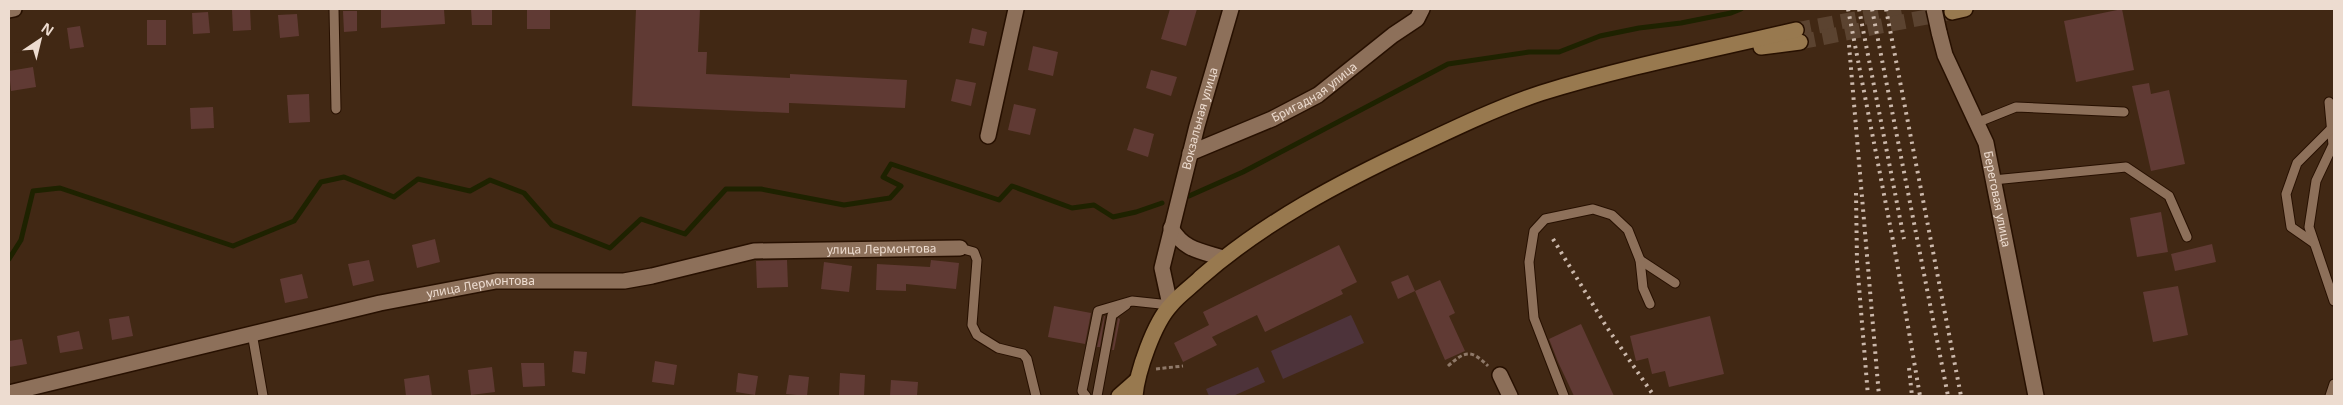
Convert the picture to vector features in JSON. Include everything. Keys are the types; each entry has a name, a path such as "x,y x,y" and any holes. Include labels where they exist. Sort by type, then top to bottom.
{"main road":[{"path":"1119,396 1137,383 1149,347 1170,305 1223,258 1287,214 1354,176 1450,130 1540,94 1646,64 1798,36"}],"street":[{"path":"9,10 14,9"},
{"path":"988,136 1016,9"},
{"name":"Вокзальная улица","path":"1170,305 1162,268 1190,153 1231,9"},
{"name":"Бригадная улица","path":"1190,153 1272,119 1318,95 1393,35 1417,19 1422,9"},
{"name":"Береговая улица","path":"1934,9 1945,55 1986,143 2036,396"},
{"path":"1171,228 1179,242 1195,250 1223,258"},
{"name":"улица Лермонтова","path":"9,392 380,303 496,282 624,281 754,251 960,248"},
{"path":"1500,375 1510,396"}],"lane":[{"path":"334,9 336,108"},
{"path":"2329,102 2333,145 2316,181 2308,227 2334,301"},
{"path":"1976,123 2016,107 2124,112"},
{"path":"2314,243 2291,227 2286,194 2297,163 2331,129"},
{"path":"1993,180 2126,167 2169,196 2187,237"},
{"path":"1564,396 1534,318 1529,262 1534,231 1545,219 1592,209 1612,215 1628,230 1640,260 1643,288 1650,304"},
{"path":"960,248 974,252 977,260 972,325 977,335 998,348 1023,354 1027,359 1036,396"},
{"path":"1640,260 1675,283"},
{"path":"1086,396 1082,391 1098,311 1132,301 1170,305"},
{"path":"1096,396 1112,315 1132,301"},
{"path":"252,334 263,396"},
{"path":"2330,396 2334,384"}],"path":[{"path":"1448,366 1462,354 1470,354 1478,356 1500,375"},
{"path":"1137,383 1183,366"}],"shaded area":[{"path":"1351,315 1364,343 1283,379 1271,351"},
{"path":"1258,367 1265,382 1233,396 1209,396 1206,389"}],"building":[{"path":"250,9 251,30 233,31 232,10"},
{"path":"381,9 444,9 445,24 381,28"},
{"path":"471,9 492,9 492,25 472,25"},
{"path":"527,9 550,9 550,29 527,29"},
{"path":"636,9 700,9 698,52 707,52 706,74 790,78 790,74 907,80 905,108 789,103 789,113 632,106"},
{"path":"1170,9 1197,9 1186,46 1161,39"},
{"path":"2122,9 2134,70 2076,82 2064,21"},
{"path":"343,11 357,11 357,31 344,32"},
{"path":"208,12 210,33 193,34 192,13"},
{"path":"297,14 299,36 280,38 278,15"},
{"path":"147,20 166,20 166,45 147,45"},
{"path":"80,26 84,47 70,49 67,28"},
{"path":"972,28 987,32 984,46 969,43"},
{"path":"1033,46 1058,52 1053,76 1028,70"},
{"path":"33,67 36,87 11,91 9,71"},
{"path":"1151,70 1177,77 1171,96 1146,88"},
{"path":"956,79 976,83 971,106 951,101"},
{"path":"2149,83 2151,94 2169,90 2185,164 2151,171 2132,86"},
{"path":"309,94 310,122 289,123 287,95"},
{"path":"1014,104 1036,109 1030,135 1008,130"},
{"path":"213,107 214,128 191,129 190,108"},
{"path":"1134,128 1154,134 1148,157 1127,150"},
{"path":"2161,212 2168,252 2137,257 2130,218"},
{"path":"435,239 440,262 417,268 412,245"},
{"path":"2212,244 2216,262 2175,271 2171,254"},
{"path":"1339,245 1357,282 1341,290 1343,294 1265,332 1257,315 1212,337 1217,345 1183,362 1174,343 1209,325 1203,312"},
{"path":"369,260 374,281 353,286 348,264"},
{"path":"787,260 788,287 757,288 756,261"},
{"path":"931,260 959,263 956,289 906,284 906,291 876,290 877,264 930,267"},
{"path":"824,262 852,266 849,292 821,289"},
{"path":"302,274 308,298 285,303 280,279"},
{"path":"1408,275 1415,291 1398,299 1391,282"},
{"path":"1440,280 1455,313 1449,316 1465,351 1445,360 1415,291"},
{"path":"2178,286 2188,335 2153,342 2143,292"},
{"path":"1054,306 1091,313 1085,344 1048,337"},
{"path":"129,316 133,336 112,340 109,319"},
{"path":"1104,316 1100,347 1097,347"},
{"path":"1710,316 1724,374 1669,387 1665,371 1652,374 1648,358 1636,361 1630,336"},
{"path":"1118,318 1120,319 1114,350 1112,350"},
{"path":"1581,324 1614,396 1574,396 1558,362 1549,339"},
{"path":"79,331 83,349 60,353 57,336"},
{"path":"22,339 27,364 9,367 9,341"},
{"path":"574,351 587,352 585,374 572,372"},
{"path":"655,361 677,365 674,385 652,382"},
{"path":"521,363 544,363 545,386 523,387"},
{"path":"492,367 495,392 471,395 468,370"},
{"path":"738,373 758,376 755,395 736,392"},
{"path":"840,373 865,375 864,396 839,396"},
{"path":"429,375 432,396 406,396 404,379"},
{"path":"789,375 809,377 807,396 786,394"},
{"path":"891,380 918,382 917,396 890,396"}],"waterway":[{"path":"1189,196 1243,172 1448,64 1529,52 1559,52 1600,36 1639,28 1681,23 1731,13 1741,9"},
{"path":"9,259 21,240 33,191 60,188 233,246 294,221 321,182 344,177 394,197 418,179 470,191 490,180 524,193 552,225 610,248 641,219 685,234 726,189 761,189 844,205 890,198 901,186 883,177 891,164 999,200 1012,186 1072,208 1094,205 1113,217 1136,212 1162,203"}],"tunnel":[{"path":"1796,30 1908,9"},
{"path":"1800,42 1952,12"}],"railway":[{"path":"1848,9 1895,251 1920,396"},
{"path":"1859,9 1904,239"},
{"path":"1872,9 1948,396"},
{"path":"1886,9 1961,396"},
{"path":"1849,45 1879,396"},
{"path":"1856,193 1857,262 1868,396"},
{"path":"1553,239 1606,326 1654,396"},
{"path":"1909,368 1912,396"}]}
